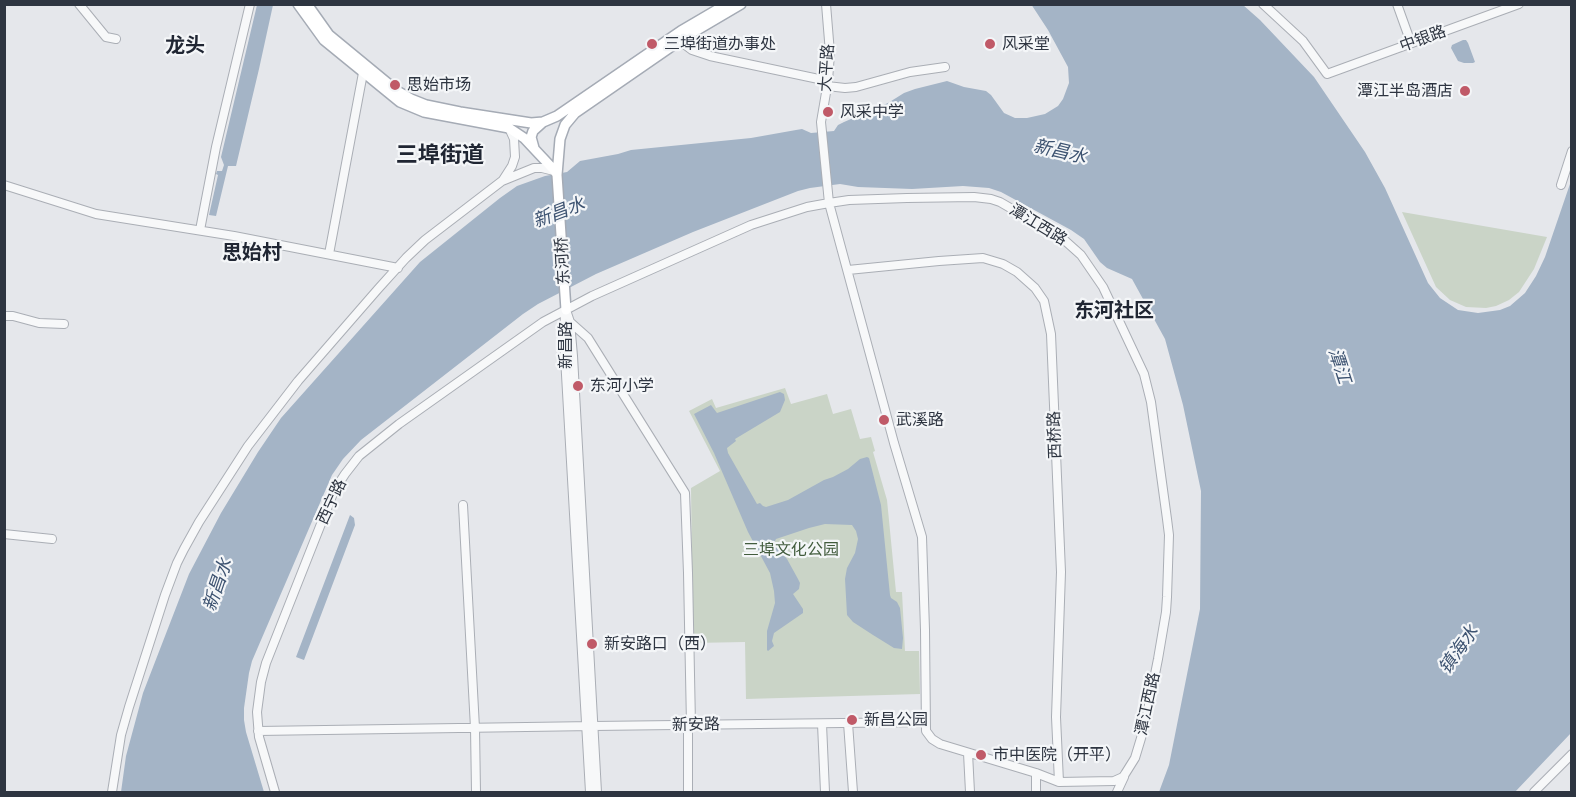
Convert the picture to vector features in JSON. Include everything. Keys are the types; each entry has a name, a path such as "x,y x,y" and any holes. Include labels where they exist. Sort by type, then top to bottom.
{"main road":[{"path":"298,4 324,40 400,102 416,110 509,128 524,138 556,173"},
{"path":"307,4 329,35 397,91 411,99 426,105 460,112 531,123 543,122"},
{"path":"535,149 531,136 537,126 557,116 711,8 727,4"},
{"name":"东河桥","path":"566,310 556,173 560,139 565,125 571,117 680,41 741,4"}],"street":[{"path":"80,4 106,37 116,39"},
{"path":"200,231 216,147 250,4"},
{"name":"大平路","path":"826,4 830,42 828,83 821,122 829,203"},
{"name":"中银路","path":"1263,4 1303,41 1327,74 1502,7 1519,4"},
{"path":"1397,4 1411,43"},
{"path":"680,41 692,50 710,56 844,88 856,87 910,72 945,67"},
{"path":"329,254 363,73"},
{"path":"502,181 515,157 514,139 509,128"},
{"path":"1561,185 1572,151"},
{"path":"112,792 121,735 129,707 165,596 184,549 220,489 265,422 298,381 425,240 502,181 534,168 543,168 556,173"},
{"path":"4,185 96,214 398,268"},
{"name":"潭江西路","path":"566,310 611,287 751,225 807,207 849,200 974,197 991,199 1062,237 1093,270 1139,361 1151,402 1168,535 1166,612 1158,659 1140,744 1116,792"},
{"path":"829,203 922,537 926,731 935,741 1059,782 1114,781 1123,777 1128,771"},
{"name":"西桥路","path":"848,270 983,258 1003,264 1017,272 1035,288 1044,301 1051,334 1061,572 1056,717 1059,782"},
{"name":"新昌路","path":"566,310 570,322 590,726 590,792"},
{"name":"新昌路","path":"566,310 564,346 590,726 597,792"},
{"name":"西宁路","path":"275,792 258,731 257,702 263,672 334,491 359,456 399,424 543,321 566,310"},
{"path":"4,316 39,323 64,324"},
{"path":"570,322 588,338 685,493 688,573 688,792"},
{"path":"463,505 475,728 476,792"},
{"path":"4,534 52,539"},
{"name":"新安路","path":"258,731 925,722"},
{"path":"848,723 852,792"},
{"path":"822,724 825,792"},
{"path":"968,753 970,792"},
{"path":"1536,790 1572,754"},
{"path":"1036,773 1036,792"},
{"path":"1114,781 1116,792"}],"green space":[{"path":"1402,212 1547,237 1534,269 1519,292 1496,306 1466,307 1450,300 1436,287"},
{"name":"三埠文化公园","path":"785,388 791,404 827,394 833,414 851,409 860,439 871,437 887,500 896,592 902,592 905,651 919,651 920,694 746,699 745,642 693,643 691,488 720,471 689,411 712,399 716,408"}],"water":[{"path":"1031,4 1243,5 1314,77 1365,152 1385,188 1428,283 1440,298 1458,310 1478,313 1500,310 1510,306 1525,293 1545,257 1571,181 1571,733 1515,792 1159,792 1169,765 1200,609 1201,491 1183,405 1165,339 1132,279 1107,268 1084,239 1071,230 1001,192 989,188 963,186 912,189 840,184 798,191 693,232 596,274 538,304 361,440 332,475 252,661 244,720 264,792 121,792 126,756 143,693 189,574 221,513 281,418 420,262 517,186 545,176 567,172 580,161 631,150 751,138 802,129 811,133 834,131 838,125 888,103 904,93 947,81 986,91 1004,113 1015,118 1045,114 1058,106 1063,99 1069,83 1068,67"},
{"path":"257,5 273,5 259,69 236,166 228,166 216,216 209,215 218,175 216,174 217,171 222,171 224,165 221,157"},
{"path":"1463,40 1468,43 1475,62 1473,63 1458,61 1451,48 1452,45"},
{"path":"780,392 784,394 785,400 780,412 735,439 736,441 727,448 728,453 757,504 760,503 766,507 788,500 848,469 860,459 869,458 881,505 890,595 900,608 902,649 894,648 853,622 847,615 845,579 858,539 852,525 825,524 775,541 775,546 787,559 800,583 799,589 793,594 803,609 803,613 774,633 772,641 774,646 767,650 767,631 775,603 770,573 748,532 714,453 694,414 711,405 717,413"},
{"path":"350,515 354,518 355,525 304,660 296,657"}],"place":[{"name":"三埠街道办事处","path":"652,44"},
{"name":"风采堂","path":"990,44"},
{"name":"思始市场","path":"395,85"},
{"name":"潭江半岛酒店","path":"1465,91"},
{"name":"风采中学","path":"828,112"},
{"name":"东河小学","path":"578,386"},
{"name":"武溪路","path":"884,420"},
{"name":"新安路口（西）","path":"592,644"},
{"name":"新昌公园","path":"852,720"},
{"name":"市中医院（开平）","path":"981,755"}],"district":[{"name":"龙头","path":"185,46"},
{"name":"三埠街道","path":"440,156"},
{"name":"思始村","path":"252,253"},
{"name":"东河社区","path":"1114,311"}],"water label":[{"name":"新昌水","path":"1060,152"},
{"name":"新昌水","path":"559,213"},
{"name":"潭江","path":"1339,366"},
{"name":"新昌水","path":"218,585"},
{"name":"镇海水","path":"1459,650"}]}
